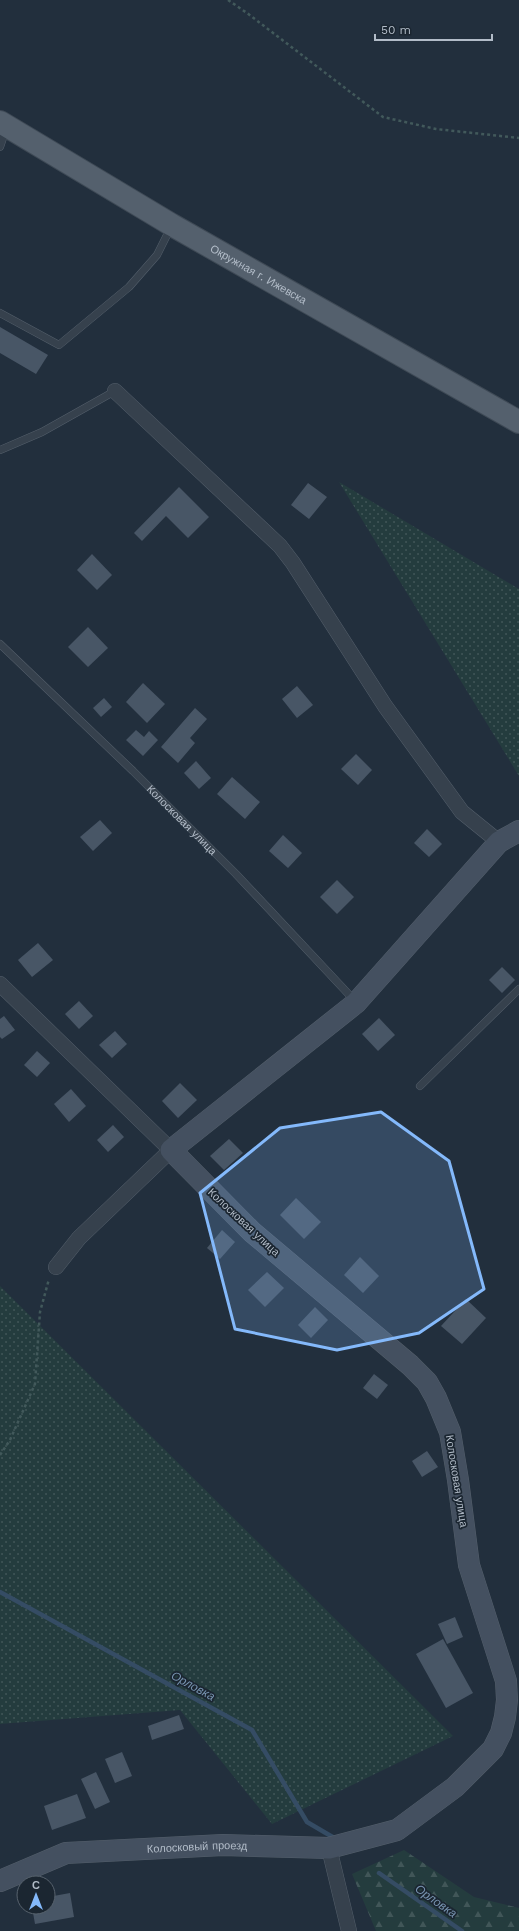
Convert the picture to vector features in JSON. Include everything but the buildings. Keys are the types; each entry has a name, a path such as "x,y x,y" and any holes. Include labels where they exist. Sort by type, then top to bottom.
{"main road":[{"name":"Окружная г. Ижевска","path":"4,124 172,225 519,422"}],"street":[{"path":"115,391 280,546 293,563 385,706 462,812 499,842"},
{"path":"56,1267 79,1238 171,1150 356,1003 499,842 519,831"},
{"name":"Колосковая улица","path":"0,984 171,1150 252,1232 410,1365 427,1382 436,1398 450,1432 469,1565 506,1681 507,1700 501,1733 492,1749 455,1787 397,1830"},
{"name":"Колосковый проезд","path":"0,1881 66,1853 223,1845 329,1848 397,1830"},
{"path":"329,1848 349,1931"}],"lane":[{"path":"0,147 4,124"},
{"path":"0,313 59,345 129,287 157,255 172,225"},
{"path":"0,450 42,432 115,391"},
{"name":"Колосковая улица","path":"0,644 133,771 236,874 356,1003"},
{"path":"420,1086 519,990"}],"path":[{"path":"228,0 383,117 436,128 519,138"},
{"path":"0,1455 10,1440 35,1384 40,1312 48,1282 56,1267"}],"highlighted area":[{"path":"381,1112 449,1161 484,1289 419,1333 337,1350 235,1329 200,1193 280,1128"}],"green space":[{"path":"339,482 519,589 519,776"},
{"path":"0,1286 453,1736 272,1824 180,1710 0,1724"},
{"path":"404,1850 474,1897 519,1908 519,1931 376,1931 352,1874"}],"waterway":[{"name":"Орловка","path":"0,1592 252,1730 307,1822 336,1839"},
{"name":"Орловка","path":"379,1873 462,1931"}]}
